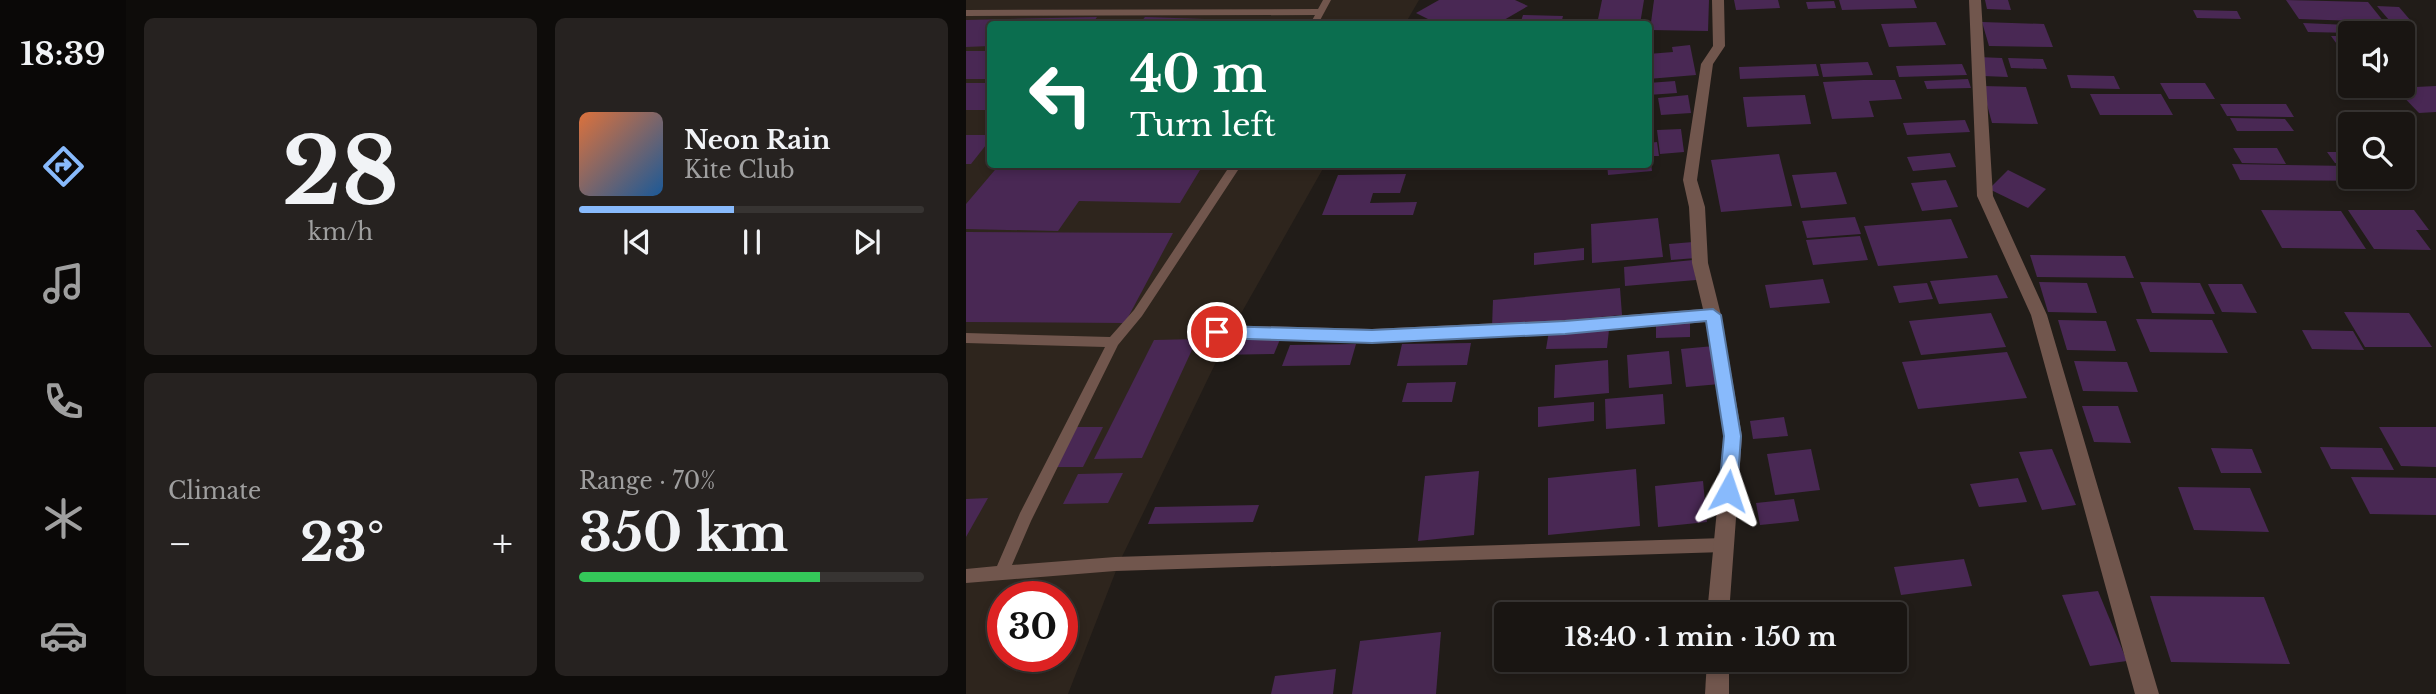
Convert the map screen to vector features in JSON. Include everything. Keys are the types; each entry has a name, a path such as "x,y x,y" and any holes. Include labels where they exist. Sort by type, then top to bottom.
{"street":[{"path":"1718,0 1719,46 1707,64 1690,180 1697,207 1700,263 1713,315 1733,436 1719,602"},
{"path":"1975,0 1985,197 2039,315 2147,694"},
{"path":"1217,332 1372,337 1565,327 1713,315"},
{"path":"1717,694 1718,672"}],"lane":[{"path":"1316,21 1326,0"},
{"path":"966,13 1320,12"},
{"path":"1002,572 1025,519 1113,342 1138,313 1234,168"},
{"path":"966,338 1113,342"},
{"path":"966,576 1115,564 1724,545"}],"shaded area":[{"path":"966,0 1419,0 1407,21 987,21 987,168 1323,168 1230,333 1119,563 1078,668 1078,581 987,581 987,672 1077,672 1068,694 966,694"}],"building":[{"path":"1439,0 1515,0 1528,6 1502,21 1432,21 1416,13"},
{"path":"1602,0 1644,0 1640,21 1598,21"},
{"path":"1654,0 1709,0 1708,31 1652,30"},
{"path":"1734,0 1778,0 1780,8 1736,10"},
{"path":"1839,0 1914,0 1917,8 1842,10"},
{"path":"1985,0 2008,0 2011,10 1987,9"},
{"path":"2286,0 2368,2 2383,21 2356,21 2299,19"},
{"path":"1834,1 1836,8 1808,9 1806,2"},
{"path":"2377,6 2399,7 2411,21 2389,20"},
{"path":"2193,10 2237,11 2241,19 2197,18"},
{"path":"1523,15 1563,16 1562,21 1521,21"},
{"path":"1097,17 1094,21 987,21 987,46 966,47 966,20"},
{"path":"1145,17 1235,20 1234,21 1142,21"},
{"path":"1936,22 1946,45 1889,47 1881,24"},
{"path":"1982,22 2044,24 2053,47 1989,46"},
{"path":"2303,23 2338,25 2338,33 2308,32"},
{"path":"2331,36 2338,36 2338,46"},
{"path":"1690,45 1696,75 1652,79 1652,54 1673,52 1672,47"},
{"path":"966,51 987,51 987,79 966,79"},
{"path":"1978,57 2002,58 2008,77 1983,76"},
{"path":"2008,58 2043,59 2047,69 2011,68"},
{"path":"1868,62 1873,75 1823,77 1820,64"},
{"path":"1816,64 1819,76 1740,79 1739,67"},
{"path":"1962,64 1967,75 1899,77 1896,66"},
{"path":"2067,75 2114,76 2120,89 2071,88"},
{"path":"1968,79 1971,88 1927,89 1924,81"},
{"path":"1895,80 1902,99 1869,101 1874,117 1832,119 1823,82"},
{"path":"1675,81 1677,93 1652,95 1652,83"},
{"path":"966,83 987,83 987,110 966,110"},
{"path":"2160,83 2205,83 2215,99 2169,99"},
{"path":"1982,86 2026,87 2038,124 1992,123"},
{"path":"2436,86 2436,112 2419,113 2405,98 2415,98 2415,87"},
{"path":"2090,94 2161,94 2173,115 2100,115"},
{"path":"1688,95 1691,113 1661,115 1658,98"},
{"path":"1805,95 1811,124 1747,127 1743,97"},
{"path":"2220,104 2286,104 2294,117 2227,116"},
{"path":"2230,118 2285,119 2294,131 2237,131"},
{"path":"1965,120 1970,132 1907,135 1903,123"},
{"path":"1681,129 1684,152 1660,154 1657,130"},
{"path":"966,135 987,135 987,144 971,164 966,164"},
{"path":"1657,142 1659,156 1652,156 1652,143"},
{"path":"2233,148 2277,148 2286,164 2242,163"},
{"path":"2327,152 2338,152 2338,163 2335,163"},
{"path":"1950,153 1956,167 1913,171 1907,157"},
{"path":"1779,154 1792,206 1721,212 1711,160"},
{"path":"2232,164 2338,166 2338,181 2240,180"},
{"path":"997,168 1200,170 1180,203 1079,201 1058,231 966,229 966,204"},
{"path":"1607,168 1652,168 1652,171 1608,175"},
{"path":"2008,170 2046,189 2028,208 1989,189"},
{"path":"1836,172 1847,204 1801,208 1792,175"},
{"path":"1406,174 1400,193 1373,193 1370,203 1417,202 1413,215 1322,215 1338,175"},
{"path":"1946,180 1958,207 1922,211 1911,183"},
{"path":"2261,210 2341,211 2366,249 2282,248"},
{"path":"2348,210 2414,210 2429,230 2416,230 2431,250 2374,249"},
{"path":"1855,217 1861,234 1807,238 1802,221"},
{"path":"1658,218 1663,257 1592,263 1591,224"},
{"path":"1951,219 1968,258 1878,266 1864,226"},
{"path":"966,232 1173,233 1125,323 966,322"},
{"path":"1860,236 1868,260 1813,265 1806,240"},
{"path":"1693,242 1696,258 1671,260 1669,244"},
{"path":"1584,248 1584,260 1534,265 1534,253"},
{"path":"2030,255 2125,256 2134,278 2037,277"},
{"path":"1693,260 1696,280 1625,286 1624,267"},
{"path":"1997,275 2008,298 1939,304 1930,281"},
{"path":"1823,279 1830,303 1770,308 1765,285"},
{"path":"2039,282 2087,283 2097,313 2048,312"},
{"path":"2140,282 2200,283 2215,314 2152,313"},
{"path":"1927,283 1933,299 1899,303 1893,286"},
{"path":"2208,284 2242,284 2257,313 2222,312"},
{"path":"1620,288 1622,315 1492,327 1493,300"},
{"path":"2344,312 2409,313 2432,347 2365,347"},
{"path":"1991,313 2006,347 1921,355 1909,321"},
{"path":"2136,319 2212,320 2228,353 2150,352"},
{"path":"2058,320 2106,321 2116,351 2067,350"},
{"path":"1656,323 1690,323 1690,337 1656,338"},
{"path":"1609,330 1607,348 1546,349 1549,331"},
{"path":"2302,330 2353,331 2364,350 2312,349"},
{"path":"1281,337 1274,354 1215,355 1222,338"},
{"path":"1197,339 1142,458 1094,459 1154,340"},
{"path":"1471,343 1467,365 1397,366 1402,344"},
{"path":"1356,344 1350,365 1282,366 1290,345"},
{"path":"1714,346 1720,384 1686,387 1681,349"},
{"path":"1669,351 1672,384 1629,388 1627,355"},
{"path":"2007,352 2027,398 1918,409 1902,362"},
{"path":"1608,360 1609,393 1554,398 1555,365"},
{"path":"2074,361 2127,362 2138,392 2083,391"},
{"path":"1456,382 1452,402 1402,402 1407,383"},
{"path":"1663,394 1665,424 1606,429 1605,399"},
{"path":"1594,402 1594,421 1538,427 1538,407"},
{"path":"2082,406 2118,406 2131,443 2094,442"},
{"path":"1784,417 1788,436 1753,439 1750,421"},
{"path":"1076,427 1103,427 1083,467 1055,467"},
{"path":"2379,427 2436,427 2436,467 2401,466"},
{"path":"2320,447 2382,448 2394,470 2331,469"},
{"path":"2211,448 2252,449 2262,473 2221,473"},
{"path":"1811,449 1820,490 1775,495 1767,454"},
{"path":"2052,449 2076,505 2042,510 2019,452"},
{"path":"1636,469 1640,526 1548,535 1548,478"},
{"path":"1479,471 1474,535 1418,541 1425,476"},
{"path":"1123,473 1108,503 1063,504 1078,474"},
{"path":"2351,477 2436,478 2436,515 2370,514"},
{"path":"2018,478 2027,502 1979,507 1970,484"},
{"path":"1703,481 1707,522 1658,527 1655,486"},
{"path":"2178,487 2250,488 2269,532 2194,530"},
{"path":"988,498 966,537 966,499"},
{"path":"1794,499 1799,521 1760,525 1756,503"},
{"path":"1259,505 1253,522 1148,524 1155,507"},
{"path":"1964,559 1972,586 1901,595 1894,567"},
{"path":"2098,591 2127,661 2090,666 2062,595"},
{"path":"2150,596 2264,597 2290,664 2171,662"},
{"path":"1441,632 1436,694 1352,694 1360,641"},
{"path":"1336,669 1333,694 1271,694 1275,676"}],"route":[{"path":"1217,332 1372,337 1565,327 1713,315 1733,436 1728,491"}]}
